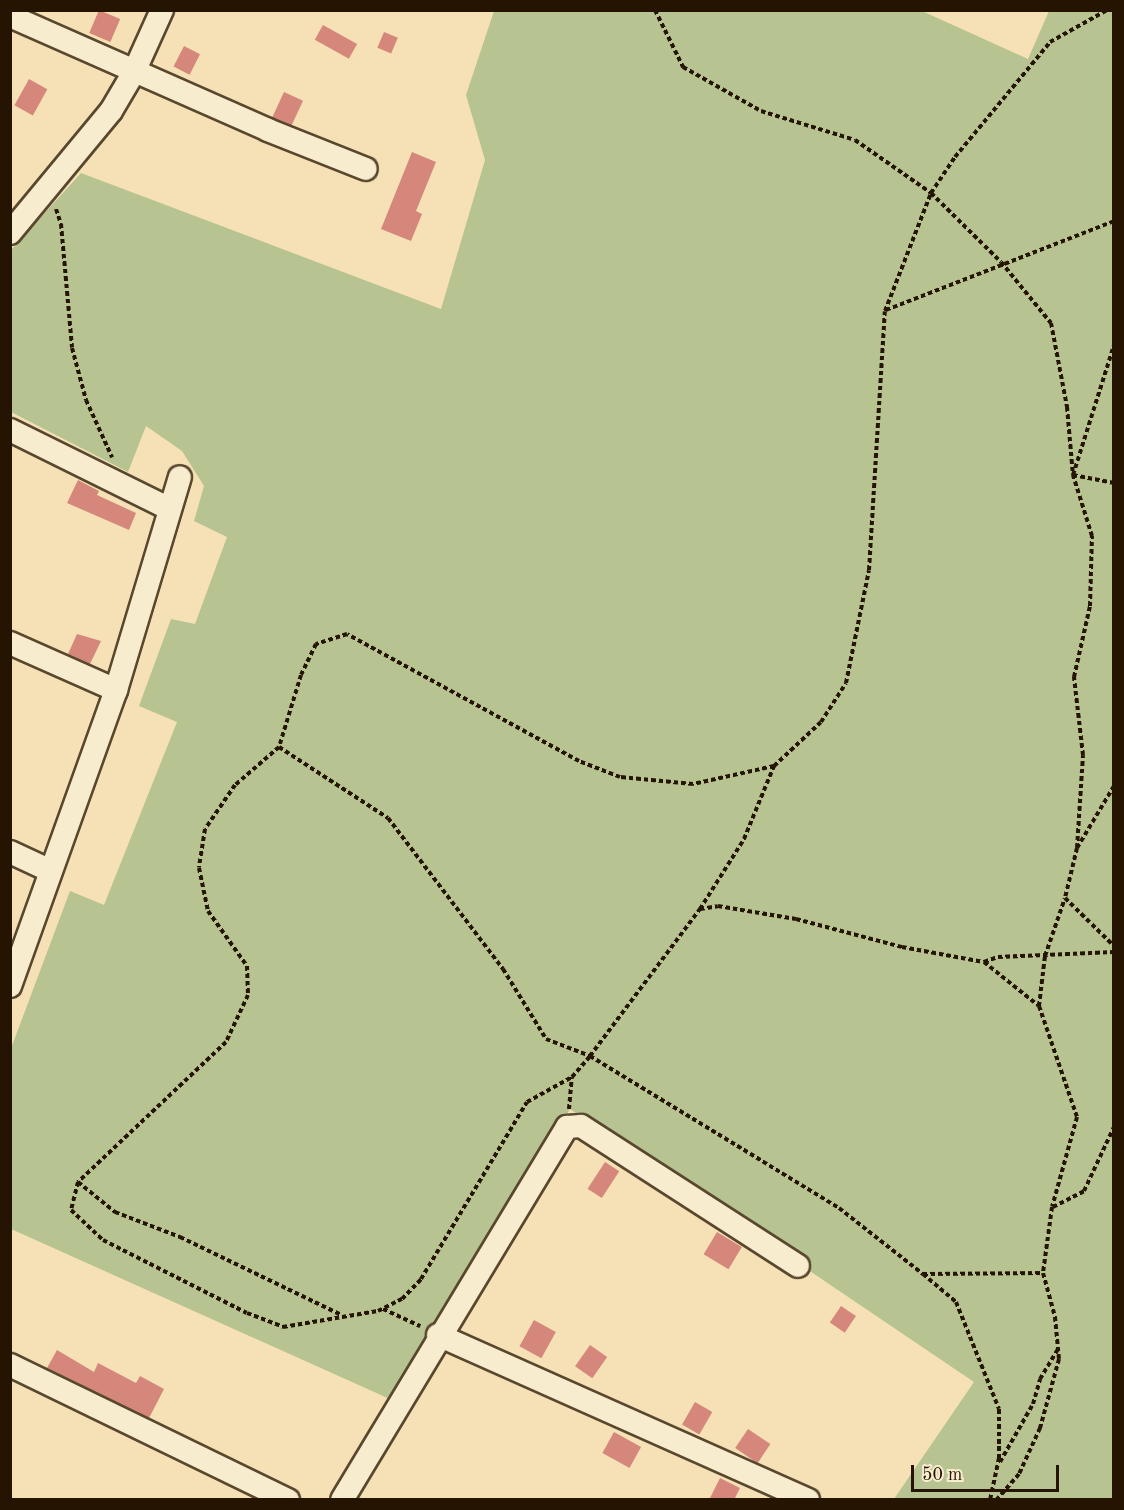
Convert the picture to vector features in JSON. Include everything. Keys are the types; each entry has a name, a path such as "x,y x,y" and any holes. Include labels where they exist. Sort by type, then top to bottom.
{"street":[{"path":"12,230 111,111 134,72 162,10"},
{"path":"10,16 134,72 366,169"},
{"path":"10,430 168,508"},
{"path":"10,986 116,690 168,508 180,477"},
{"path":"10,643 116,690"},
{"path":"10,852 51,871"},
{"path":"342,1500 438,1335 567,1127 581,1126 798,1266"},
{"path":"438,1335 808,1500"},
{"path":"10,1365 288,1500"}],"path":[{"path":"655,10 683,67 761,111 855,140 931,193 1001,262 1051,322 1067,407 1073,475 1092,536 1089,606 1074,677 1083,755 1077,848 1065,898 1045,956 1039,1006 1077,1117 1052,1207 1043,1273 1055,1317 1059,1359 1040,1428 1019,1474 996,1500"},
{"path":"774,766 693,784 620,777 579,761 347,634 316,644 301,675 279,747 235,786 206,829 199,868 208,911 247,966 248,995 226,1042 78,1182 70,1210 103,1240 237,1308 283,1327 382,1308 402,1299 421,1279 527,1102 572,1077 590,1056 700,909 744,839 774,766 821,722 846,683 869,570 885,311 931,193 955,157 1050,42 1107,10"},
{"path":"49,186 61,224 72,348 86,400 106,446 132,491"},
{"path":"885,311 1001,262 1113,221"},
{"path":"1073,475 1113,345"},
{"path":"1073,475 1113,483"},
{"path":"279,747 388,818 503,969 546,1038 590,1056 838,1208 956,1302 999,1409 997,1468 990,1500"},
{"path":"1077,848 1113,786"},
{"path":"1065,898 1113,946"},
{"path":"700,909 718,906 796,919 902,947 984,962 1039,1006"},
{"path":"984,962 998,957 1113,952"},
{"path":"567,1127 572,1077"},
{"path":"1052,1207 1084,1191 1113,1127"},
{"path":"78,1182 115,1212 180,1237 246,1272 325,1304 341,1315"},
{"path":"922,1274 1043,1273"},
{"path":"382,1308 438,1335"},
{"path":"997,1468 1033,1404 1040,1379 1058,1349"}],"green space":[{"path":"494,11 922,11 1028,59 1049,11 1113,11 1113,1499 894,1499 974,1382 570,1109 392,1400 11,1229 10,1051 70,891 104,905 177,722 139,706 171,619 195,624 227,537 194,521 204,486 182,451 146,426 128,472 11,412 11,250 81,173 441,309 485,160 466,95"}],"building":[{"path":"99,10 120,19 110,42 89,33"},
{"path":"323,25 357,44 349,59 315,40"},
{"path":"384,32 398,38 391,54 377,48"},
{"path":"184,46 200,54 190,75 174,66"},
{"path":"29,79 47,89 33,115 14,105"},
{"path":"284,92 303,101 291,126 272,117"},
{"path":"412,152 436,162 416,211 422,214 411,241 381,229"},
{"path":"78,480 99,491 97,495 136,513 129,530 67,503"},
{"path":"77,634 101,641 90,664 68,654"},
{"path":"605,1162 619,1171 602,1198 588,1189"},
{"path":"717,1232 742,1247 728,1269 704,1254"},
{"path":"841,1306 856,1316 845,1333 830,1323"},
{"path":"534,1320 556,1332 541,1358 519,1346"},
{"path":"590,1345 607,1357 592,1378 575,1366"},
{"path":"57,1350 94,1372 98,1363 136,1383 140,1376 164,1389 149,1418 47,1368"},
{"path":"695,1402 712,1412 699,1435 682,1425"},
{"path":"748,1429 770,1444 758,1463 735,1448"},
{"path":"614,1432 641,1447 629,1468 602,1453"},
{"path":"720,1478 740,1488 734,1500 709,1500"}]}
